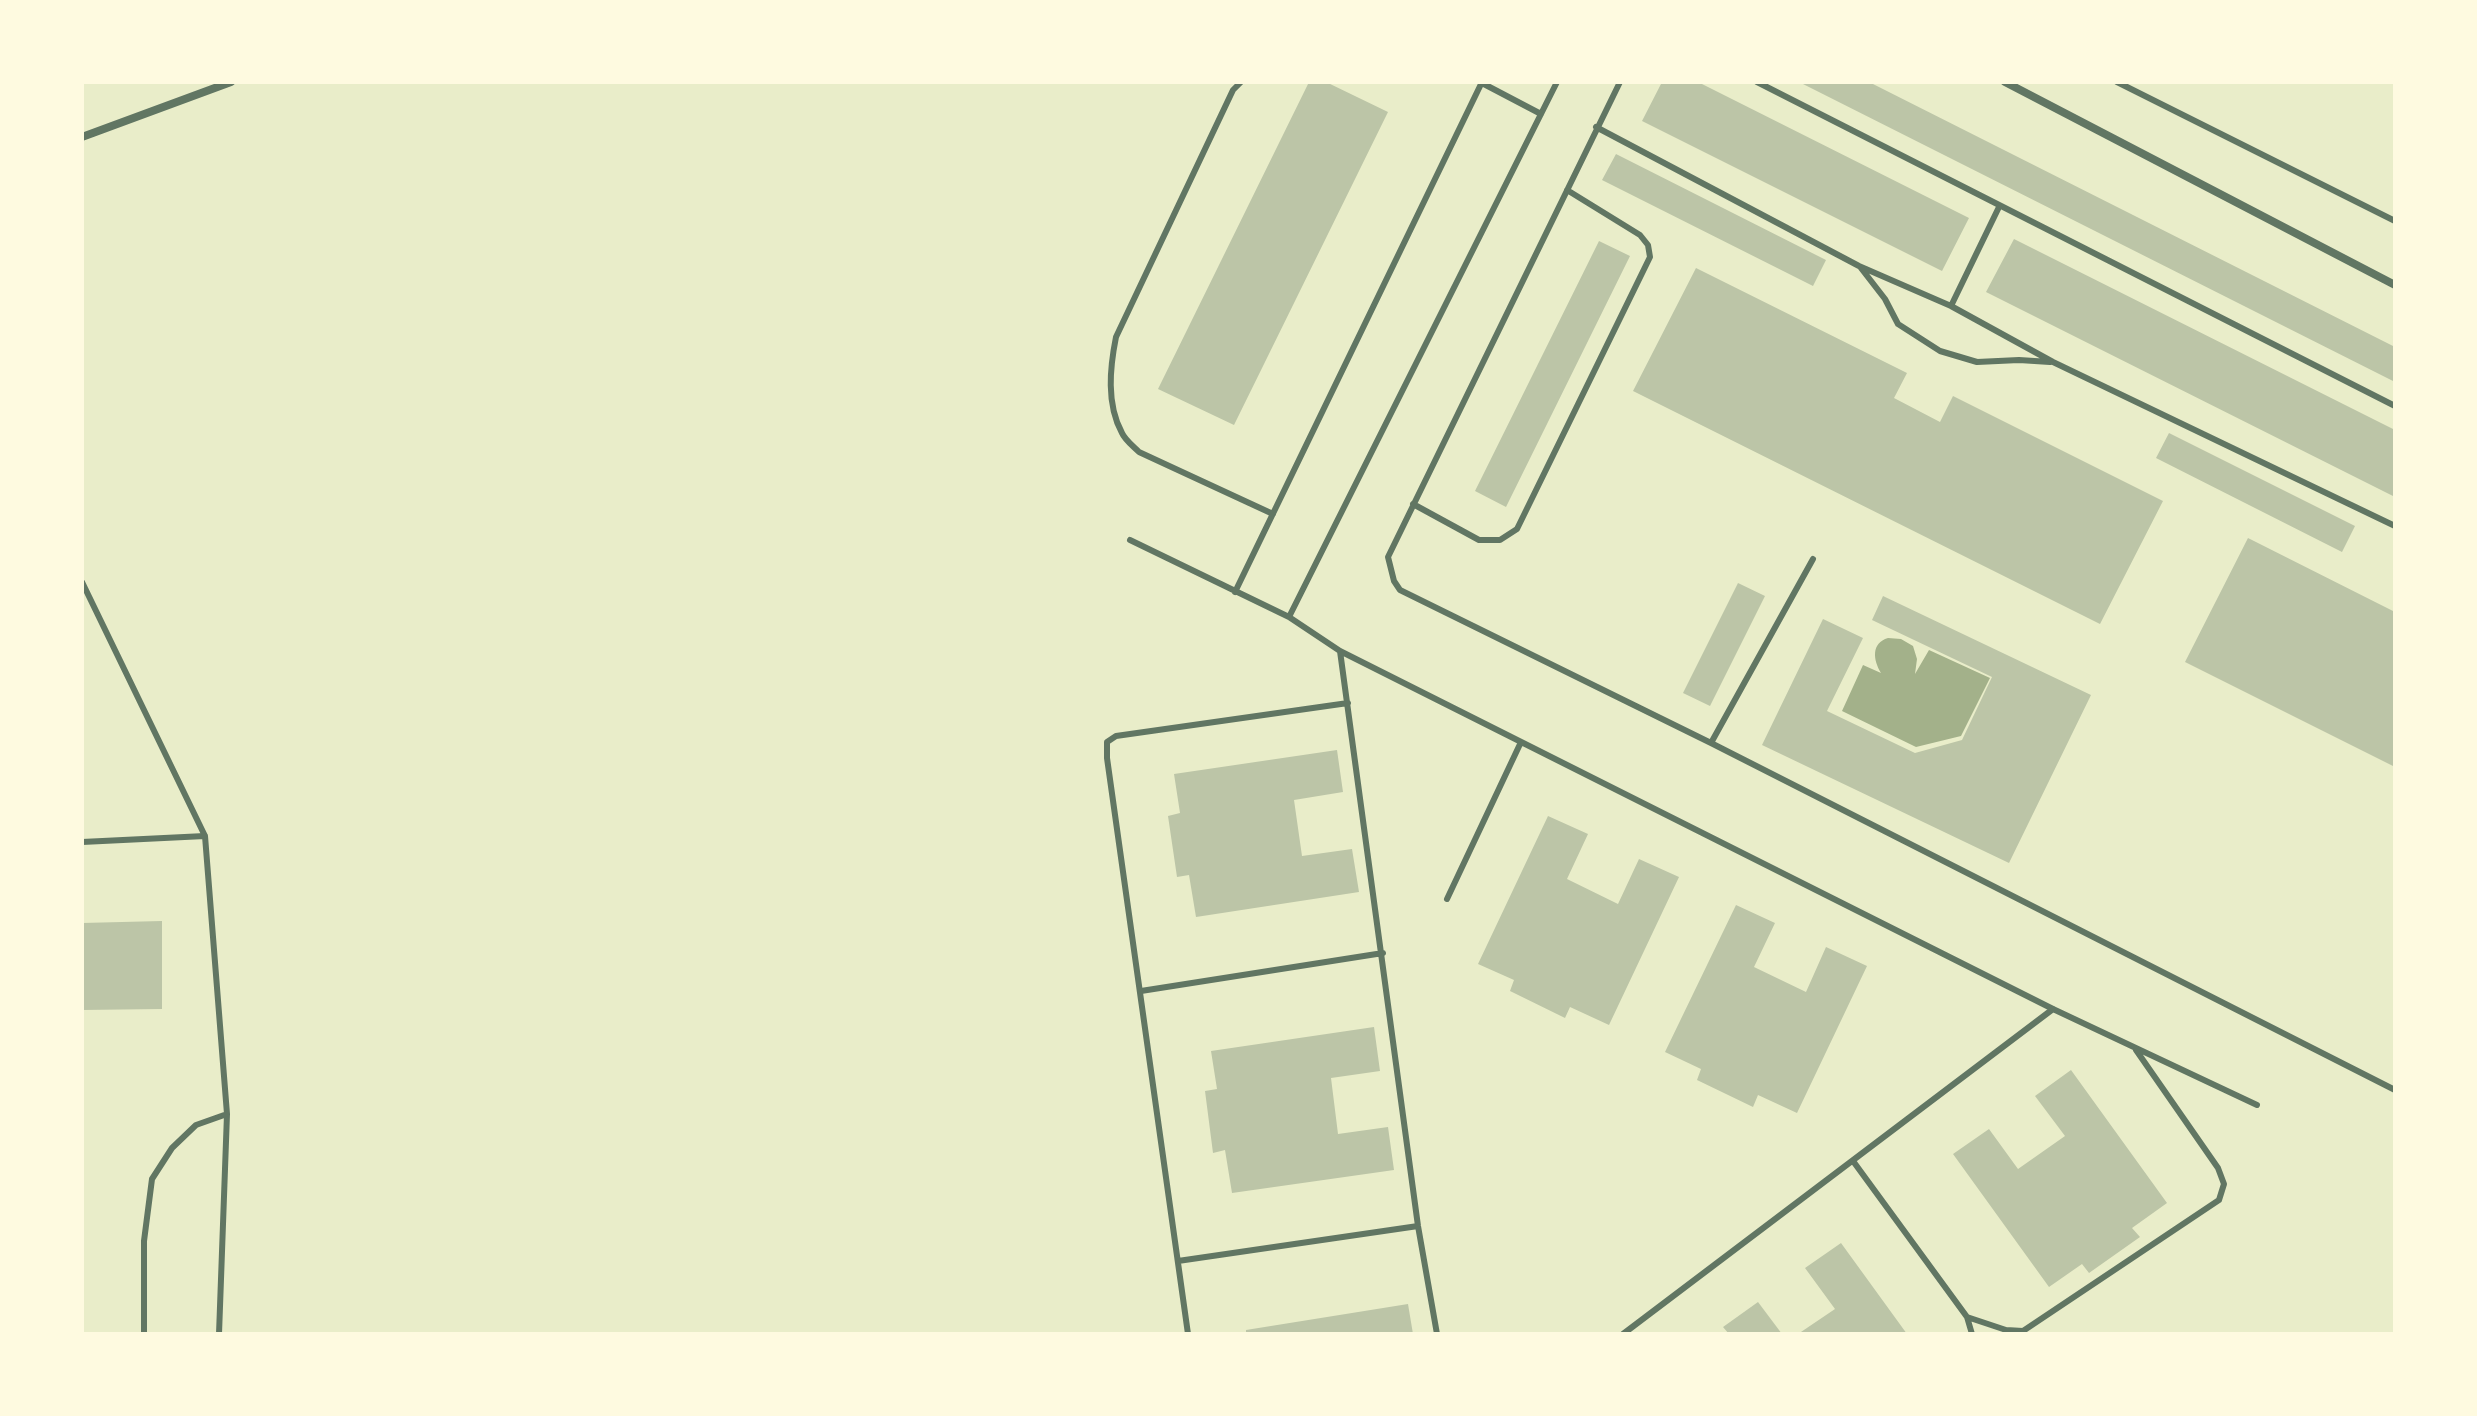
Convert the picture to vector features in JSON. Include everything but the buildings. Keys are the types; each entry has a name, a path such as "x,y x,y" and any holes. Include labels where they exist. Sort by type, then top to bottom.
{"street":[{"path":"82,137 231,82"},
{"path":"2005,82 2395,285"}],"lane":[{"path":"1241,82 1233,90 1116,337 1111,363 1112,389 1114,415 1123,436 1139,452 1273,514"},
{"path":"1235,592 1481,82 1541,114"},
{"path":"1289,617 1557,82"},
{"path":"1620,82 1388,557 1394,581 1400,590 1711,743 2395,1090"},
{"path":"1757,82 2395,406"},
{"path":"2117,82 2395,221"},
{"path":"1596,127 1859,266 1951,306 2053,362 2395,526"},
{"path":"1413,504 1479,540 1500,540 1517,529 1650,257 1648,245 1640,235 1567,190"},
{"path":"1951,306 1999,207"},
{"path":"1859,266 1885,299 1898,324 1940,351 1977,362 2053,362"},
{"path":"1130,540 1289,617 1340,651 2053,1009 2257,1105"},
{"path":"1711,743 1813,559"},
{"path":"82,582 205,836 227,1114 219,1334"},
{"path":"1340,651 1418,1226 1437,1334"},
{"path":"1188,1334 1107,742 1116,736 1348,703"},
{"path":"1447,899 1521,742"},
{"path":"82,842 205,836"},
{"path":"1141,991 1383,953"},
{"path":"1626,1333 2053,1009"},
{"path":"1967,1317 2006,1330 2023,1331 2219,1200 2224,1184 2218,1168 2134,1047"},
{"path":"144,1334 144,1241 152,1179 172,1148 196,1125 227,1114"},
{"path":"1853,1161 1967,1317 1972,1334"},
{"path":"1178,1261 1418,1226"}],"shaded area":[{"path":"1901,639 1913,646 1917,659 1915,674 1929,650 1990,678 1961,736 1916,747 1842,711 1863,665 1881,673 1875,652 1882,640"}]}
